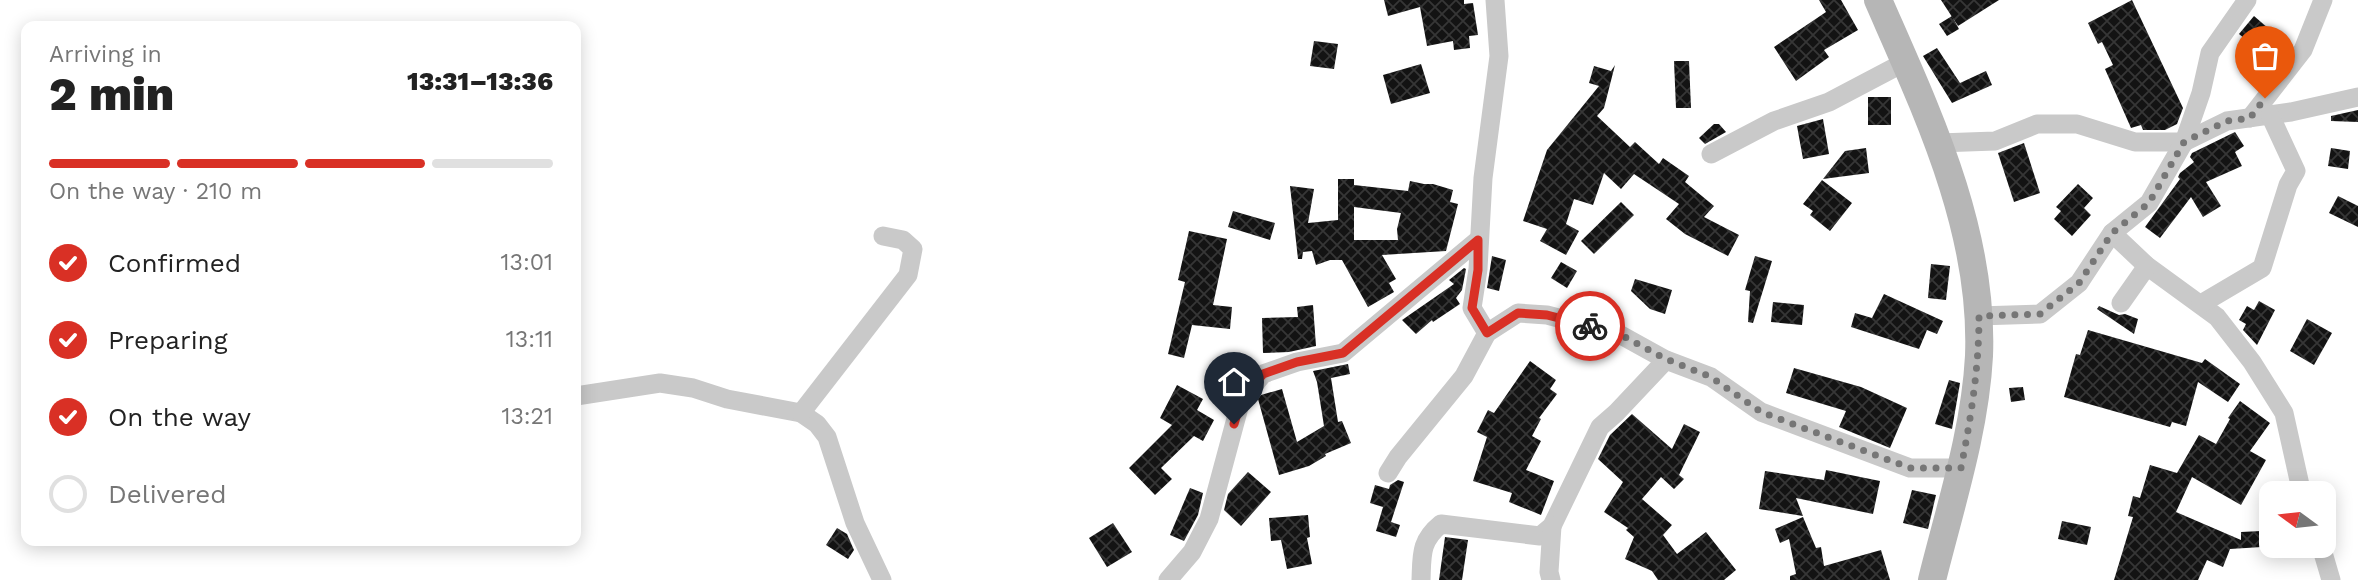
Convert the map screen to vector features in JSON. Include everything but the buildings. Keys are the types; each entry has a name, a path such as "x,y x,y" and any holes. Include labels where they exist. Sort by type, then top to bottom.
{"main road":[{"path":"1878,0 1939,143 1954,189 1974,266 1979,316 1979,356 1974,400 1961,468 1932,580"}],"street":[{"path":"1487,333 1472,308 1478,270 1483,178 1499,56 1495,0"},
{"path":"1979,316 2040,314 2079,283 2112,233 2149,203 2184,142 2201,93 2210,53 2247,0"},
{"path":"2250,118 2302,50 2323,0"},
{"path":"1711,155 1774,121 1829,102 1905,62"},
{"path":"1939,143 1995,141 2037,124 2077,124 2135,142 2184,142 2227,121 2291,112 2358,97"},
{"path":"2201,304 2262,268 2288,185 2296,171 2270,115"},
{"path":"2112,233 2147,266 2217,317 2252,362 2284,413 2299,481"},
{"path":"801,414 908,275 913,249 903,240 883,236"},
{"path":"1168,580 1192,552 1209,519 1241,400 1263,374 1297,362 1343,353 1478,240"},
{"path":"2121,303 2147,266"},
{"path":"1388,472 1464,376 1487,333 1518,313 1547,315 1619,334 1666,359 1711,377 1761,412 1910,468 1961,468"},
{"path":"1551,580 1549,572 1552,526 1600,427 1666,359"},
{"path":"581,395 660,383 693,388 727,399 801,414 817,424 827,437 856,523 882,580"},
{"path":"1421,580 1423,547 1430,533 1441,524 1540,536 1552,526"},
{"path":"2324,558 2331,580"}],"way so far":[{"path":"1590,326 1619,334 1666,359 1711,377 1761,412 1910,468 1961,468 1974,400 1979,356 1979,316 2040,314 2079,283 2112,233 2149,203 2184,142 2227,121 2250,118 2265,98"}],"route":[{"path":"1234,424 1241,400 1263,374 1297,362 1343,353 1478,240 1478,270 1472,308 1487,333 1518,313 1547,315 1590,326"}]}
